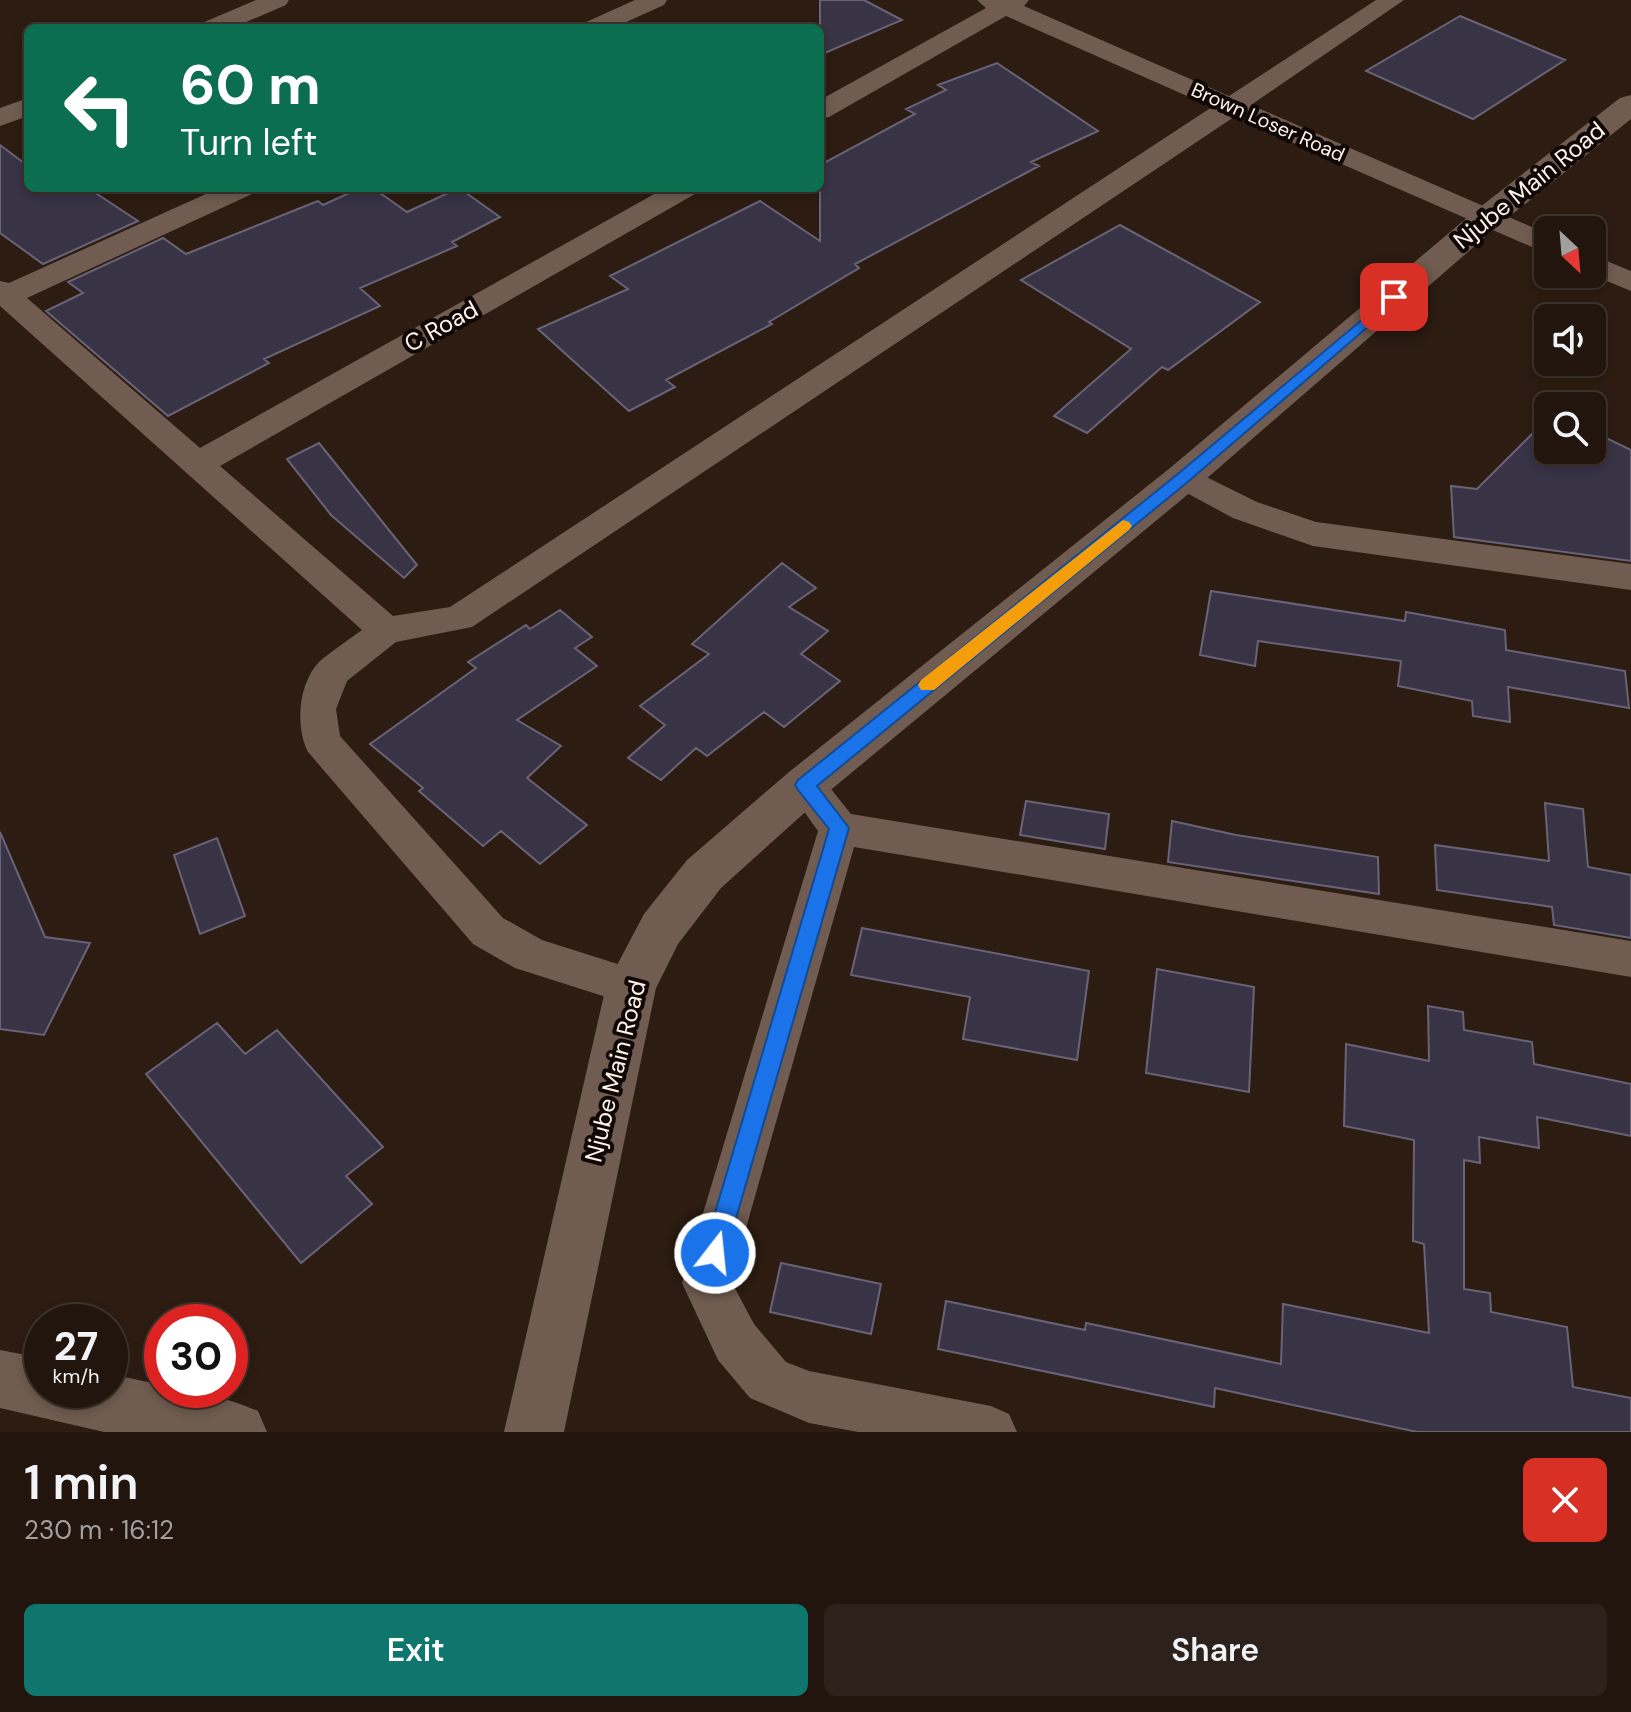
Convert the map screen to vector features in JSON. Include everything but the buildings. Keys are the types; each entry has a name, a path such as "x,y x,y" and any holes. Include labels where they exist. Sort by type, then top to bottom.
{"street":[{"path":"220,24 277,0"},
{"path":"602,24 655,0"},
{"path":"631,986 530,955 488,931 322,741 317,709 331,673 386,631 459,618 1392,0"},
{"path":"824,109 1003,3"},
{"name":"Brown Loser Road","path":"1003,3 1534,239"},
{"name":"Njube Main Road","path":"534,1432 631,986 661,929 704,874 805,785 1184,477 1487,218 1631,104"},
{"path":"0,118 24,108"},
{"path":"233,192 3,293 386,631"},
{"name":"C Road","path":"197,464 678,192"},
{"path":"1606,270 1631,282"},
{"path":"1184,477 1245,510 1313,534 1631,577"},
{"path":"805,785 839,828 1631,959"},
{"path":"839,828 706,1283 736,1342 768,1380 809,1397 991,1432"},
{"path":"0,1379 24,1384"},
{"path":"128,1408 237,1432"}],"slow traffic":[{"path":"927,685 1123,526"}],"route":[{"path":"715,1253 839,828 805,785 1184,477 1394,297"}]}
